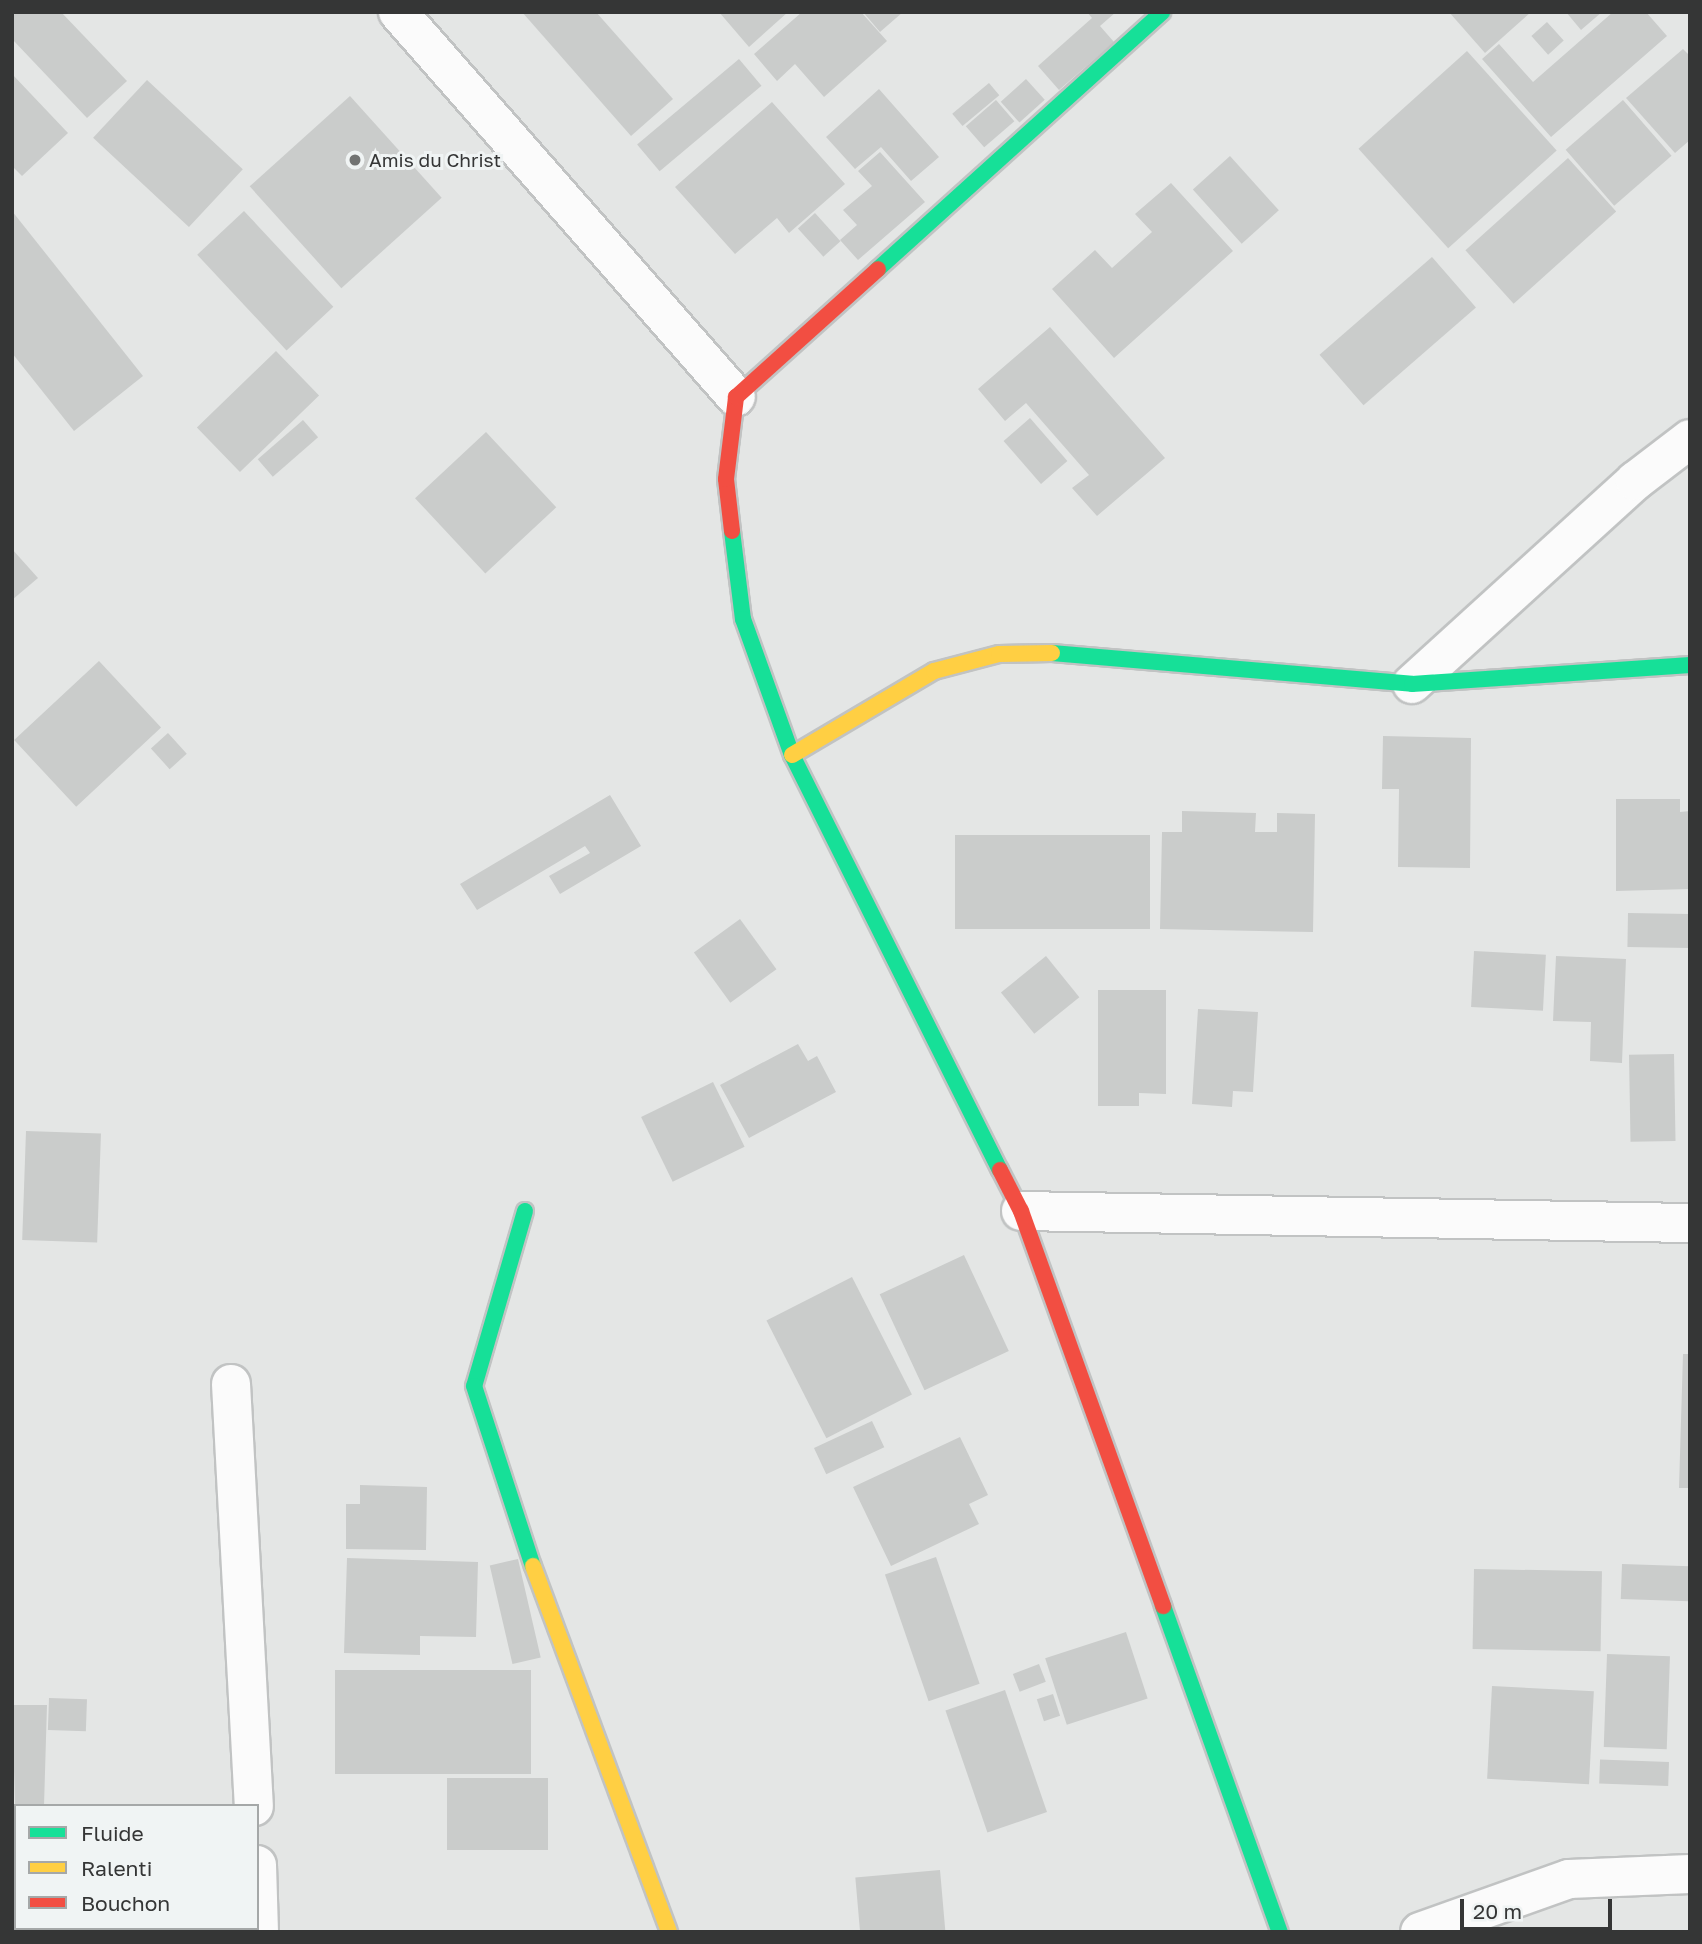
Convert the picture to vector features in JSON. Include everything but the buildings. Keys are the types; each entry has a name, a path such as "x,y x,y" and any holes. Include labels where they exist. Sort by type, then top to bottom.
{"street":[{"path":"398,12 736,397"},
{"path":"1162,12 736,397 726,479 743,619 792,755 1021,1211 1280,1932"},
{"path":"1412,684 1635,481 1690,439"},
{"path":"792,755 934,671 999,654 1084,653 1412,684 1690,665"},
{"path":"526,1211 474,1386 500,1479 668,1932"},
{"path":"1021,1211 1690,1223"},
{"path":"231,1384 254,1804"},
{"path":"1420,1932 1569,1879 1690,1874"}],"traffic: fast":[{"path":"878,269 1162,12"},
{"path":"732,531 743,619 792,755 1000,1170"},
{"path":"1052,653 1412,684 1690,665"},
{"path":"525,1211 474,1386 533,1566"},
{"path":"1163,1606 1280,1932"}],"traffic: slow":[{"path":"792,755 934,671 999,654 1052,653"},
{"path":"533,1566 669,1932"}],"traffic: jam":[{"path":"732,531 726,479 736,397 878,269"},
{"path":"1000,1170 1021,1211 1163,1606"}],"place":[{"name":"Amis du Christ","path":"355,160"}]}
